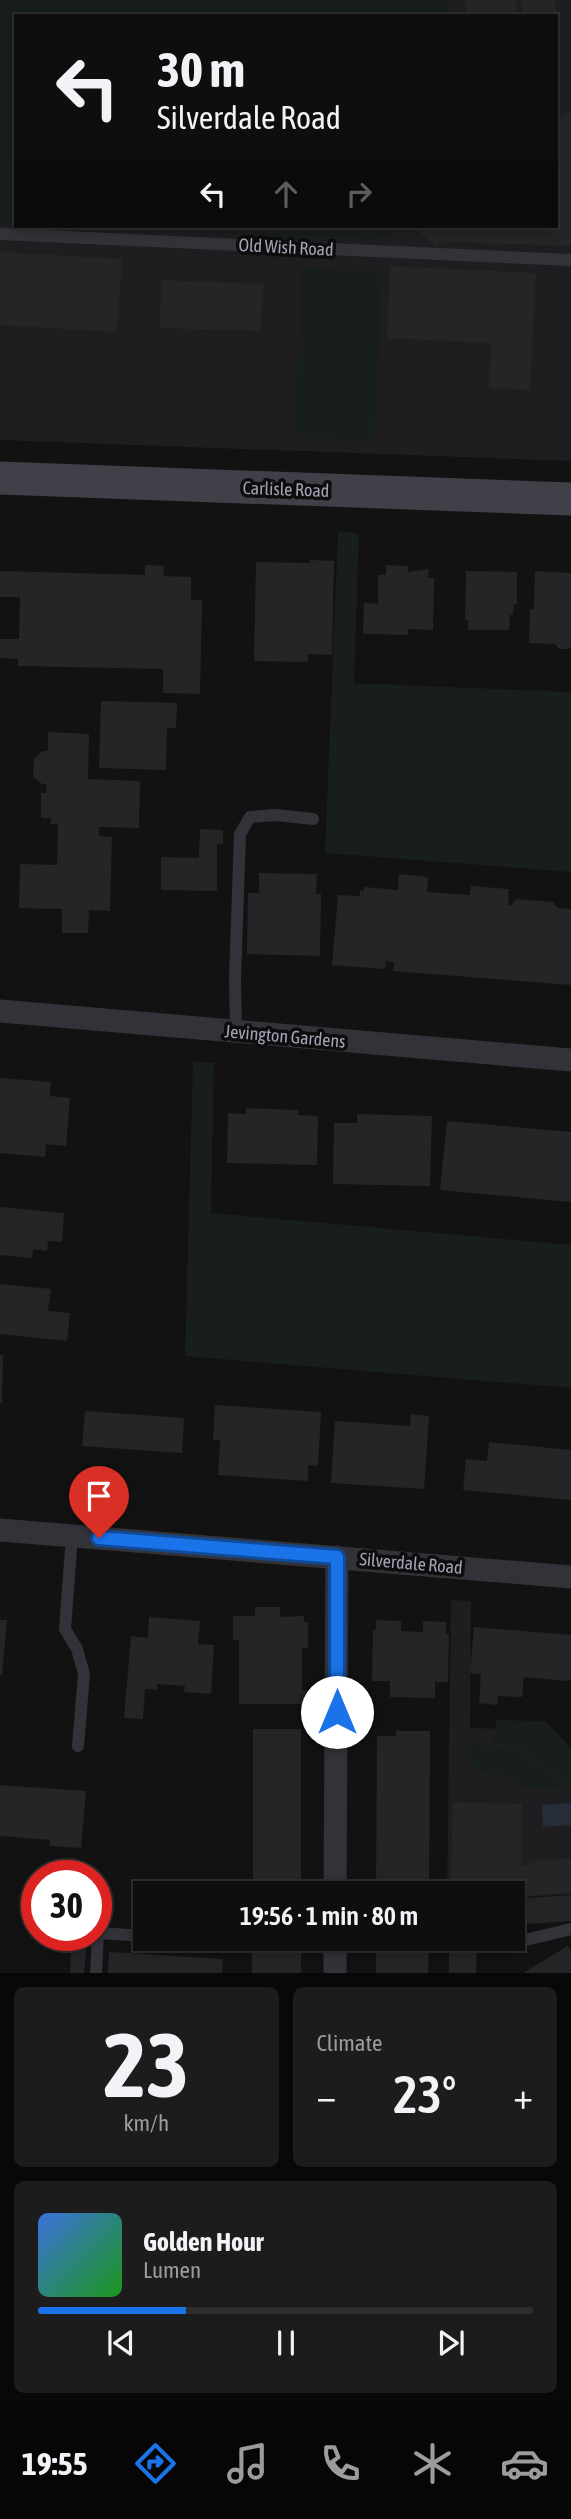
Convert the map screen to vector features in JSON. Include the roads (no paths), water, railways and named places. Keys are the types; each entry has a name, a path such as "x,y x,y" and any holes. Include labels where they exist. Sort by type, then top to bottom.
{"street":[{"name":"Carlisle Road","path":"0,478 571,499"},
{"name":"Jevington Gardens","path":"0,1011 571,1060"},
{"name":"Silverdale Road","path":"0,1530 571,1577"},
{"path":"335,1881 337,1557"},
{"path":"335,1951 335,1973"}],"lane":[{"name":"Old Wish Road","path":"0,234 571,260"},
{"path":"236,1032 234,979 240,834 250,817 276,815 313,819"},
{"path":"72,1536 65,1629 77,1649 84,1674 78,1745"},
{"path":"525,1940 571,1928"},
{"path":"96,1973 98,1933 133,1935"}]}
